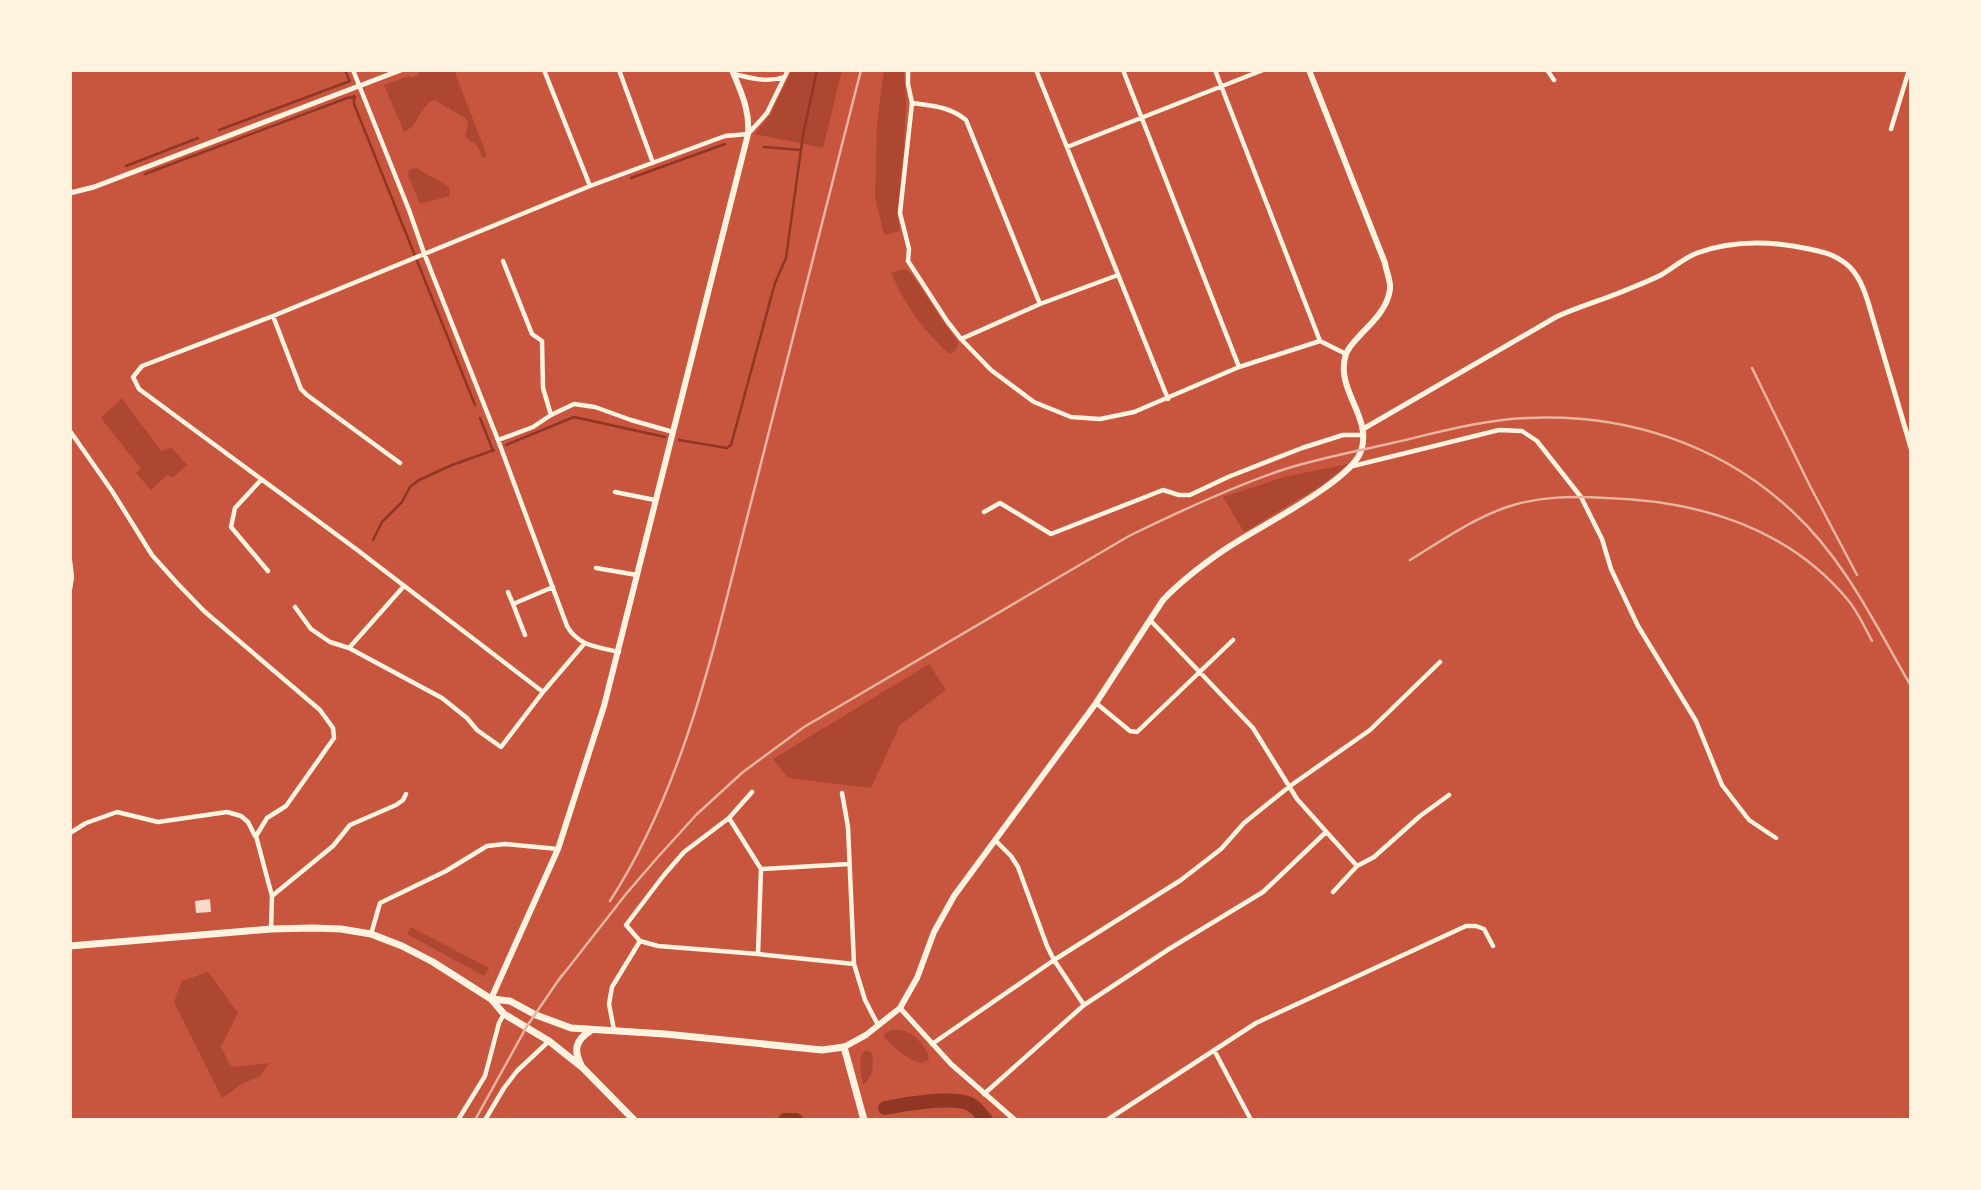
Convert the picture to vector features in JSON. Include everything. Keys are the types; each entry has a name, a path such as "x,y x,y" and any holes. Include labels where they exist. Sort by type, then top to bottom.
{"main road":[{"path":"491,999 510,1001 554,1023 591,1031 665,1034 822,1050 859,1040 900,1008 917,978 943,914 1096,703 1150,619 1175,587 1226,549 1323,490 1353,466 1362,450 1364,432 1345,385 1343,373 1346,355 1351,345 1380,313 1387,301 1390,287 1385,263 1309,70"},
{"path":"491,999 558,849 619,652 748,134 746,102 733,72"},
{"path":"70,946 271,929 341,929 371,934 433,962 491,999 504,1014 549,1041 583,1068 634,1120"},
{"path":"583,1068 576,1049 583,1036 591,1031"},
{"path":"844,1046 864,1120"}],"street":[{"path":"353,70 498,440 567,626 584,644 619,652"},
{"path":"70,193 94,187 401,70"},
{"path":"544,70 590,186"},
{"path":"619,70 653,163"},
{"path":"543,692 139,389 133,377 142,366 273,316 590,186 725,136 748,134 767,113 788,70"},
{"path":"908,70 912,103 900,213 909,249 908,261 961,339 991,370 1034,402 1071,416 1100,419 1134,412 1240,367 1320,341"},
{"path":"1036,70 1168,399"},
{"path":"1123,70 1240,367"},
{"path":"1215,70 1320,341 1346,355"},
{"path":"1067,147 1263,70"},
{"path":"1547,70 1555,80"},
{"path":"1891,129 1909,70"},
{"path":"733,72 760,80 785,77"},
{"path":"912,103 945,107 966,120 1040,304"},
{"path":"984,512 1000,503 1051,534 1163,490 1191,495 1228,477 1336,436 1364,432 1556,317 1659,276 1693,254 1722,245 1748,243 1787,244 1822,252 1840,259 1853,270 1862,284 1868,302 1911,448"},
{"path":"503,261 532,334 542,341 543,388 551,415"},
{"path":"961,339 1040,304 1118,275"},
{"path":"273,316 301,389 307,396 401,463"},
{"path":"498,440 533,427 574,404 595,407 631,421 673,432"},
{"path":"1353,466 1499,430 1522,431 1537,441 1581,497 1602,538 1611,569 1638,626 1696,721 1722,785 1749,820 1776,838"},
{"path":"70,431 152,555 204,611 320,710 333,728 334,738 286,806 267,818 256,836"},
{"path":"261,480 235,508 231,527 268,571"},
{"path":"615,492 655,500"},
{"path":"70,561 70,589"},
{"path":"596,568 638,575"},
{"path":"349,648 404,586"},
{"path":"513,604 553,587"},
{"path":"508,592 525,635"},
{"path":"295,607 311,628 330,642 349,648 442,698 467,718 477,730 501,747 584,644"},
{"path":"1150,619 1253,728 1297,799 1357,866"},
{"path":"1096,703 1130,731 1137,732 1233,640"},
{"path":"932,1044 1054,960 1181,880 1221,849 1244,823 1290,786 1370,730 1440,662"},
{"path":"752,792 729,818 684,852 626,925 640,941 659,946 854,964"},
{"path":"842,793 848,827 854,964 865,1000 878,1026"},
{"path":"272,896 333,846 350,825 396,805 406,794"},
{"path":"1333,892 1357,866 1374,857 1420,816 1449,795"},
{"path":"70,833 86,823 117,812 158,822 227,812 241,816 256,836 272,896 271,929"},
{"path":"729,818 761,869 758,954"},
{"path":"985,1094 1084,1005 1169,948 1263,892 1326,832"},
{"path":"995,839 1011,856 1024,879 1039,929 1054,960 1084,1005"},
{"path":"371,934 380,903 446,871 487,846 505,844 558,849"},
{"path":"761,869 849,864"},
{"path":"1107,1120 1256,1023 1466,926 1484,929 1493,946"},
{"path":"614,1031 609,1004 612,987 640,941"},
{"path":"900,1008 932,1044 1015,1120"},
{"path":"458,1120 485,1076 499,1023 504,1014"},
{"path":"485,1120 517,1071 549,1041"},
{"path":"1214,1050 1251,1120"}],"shaded area":[{"path":"454,70 487,156 482,158 478,146 465,137 468,125 466,119 435,100 426,106 413,125 404,132 384,85 419,75 419,72"},
{"path":"792,70 842,70 823,148 755,134 770,115"},
{"path":"884,70 904,70 906,103 897,213 900,231 884,235 875,196 877,124"},
{"path":"416,168 448,186 449,196 420,204 407,173"},
{"path":"905,269 912,274 958,342 956,350 949,354 930,335 909,307 891,273"},
{"path":"122,398 161,451 171,447 187,465 172,478 167,475 151,490 136,473 141,469 101,418"},
{"path":"1348,464 1322,485 1244,532 1223,497 1284,477"},
{"path":"929,664 946,690 900,725 871,788 788,778 773,759"},
{"path":"411,927 489,968 484,976 407,934"},
{"path":"208,972 238,1013 221,1047 231,1067 270,1063 260,1076 240,1085 222,1098 174,1002 182,981"},
{"path":"892,1030 903,1030 913,1035 924,1047 929,1059 919,1063 899,1051 884,1036"},
{"path":"866,1050 872,1053 873,1067 871,1075 863,1085 860,1062"}],"building":[{"path":"210,899 211,912 196,913 195,901"}],"waterway":[{"path":"345,70 349,80"},
{"path":"679,440 727,448 731,445 775,283 786,258 803,135 817,70"},
{"path":"219,130 350,81"},
{"path":"354,96 354,104 475,405"},
{"path":"145,174 355,97"},
{"path":"126,166 198,138"},
{"path":"631,178 725,144"},
{"path":"764,147 801,150"},
{"path":"506,445 574,417 665,437"},
{"path":"480,418 493,451"},
{"path":"373,540 382,522 402,502 410,487 419,480 494,450"},
{"path":"885,1108 928,1102 962,1102 972,1105 986,1120"},
{"path":"785,1120 796,1120"}],"railway":[{"path":"610,901 657,813 676,767 707,672 861,70"},
{"path":"1752,368 1857,575"},
{"path":"558,981 626,894 697,814 743,772 804,727 1129,536 1184,510 1279,471 1459,428 1527,418 1600,421 1670,438 1735,468 1765,488 1812,531 1844,572 1911,686"},
{"path":"1410,560 1481,518 1531,501 1595,497 1675,505 1740,523 1769,536 1798,554 1824,575 1848,600 1872,641"},
{"path":"475,1120 527,1026 562,975"}]}
